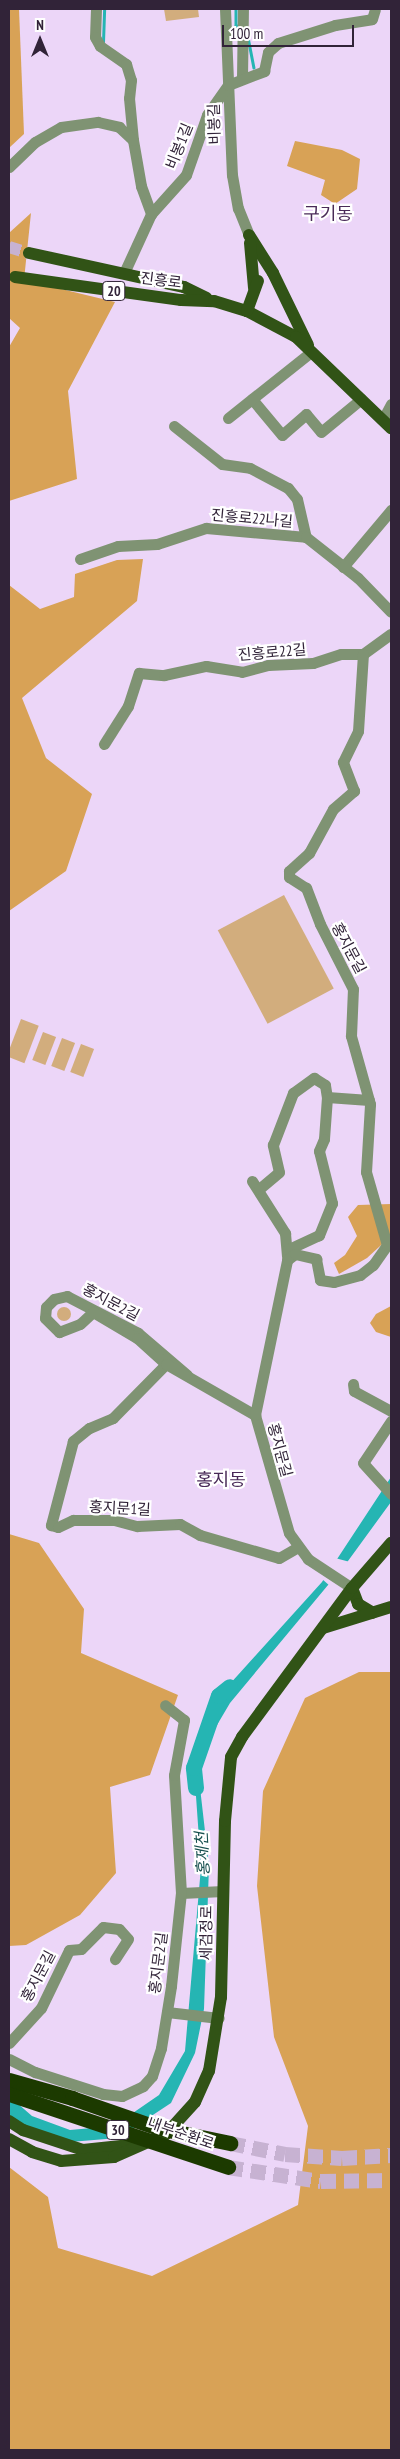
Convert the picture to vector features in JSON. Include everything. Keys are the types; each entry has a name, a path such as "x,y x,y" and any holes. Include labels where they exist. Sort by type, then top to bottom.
{"highway":[{"name":"내부순환로","path":"9,2080 158,2128 230,2143"},
{"name":"내부순환로","path":"9,2094 228,2167"}],"main road":[{"path":"249,235 273,273 311,352"},
{"path":"249,235 254,288"},
{"name":"진흥로","path":"29,253 184,287 214,301 247,311 284,329 387,423"},
{"path":"247,311 254,288 262,274 273,273"},
{"name":"진흥로","path":"15,277 181,300 214,301"},
{"name":"세검정로","path":"9,2139 40,2155 73,2162 114,2157 150,2143 178,2123 202,2089 215,2018 220,1892 231,1757 242,1737 352,1588 390,1547"},
{"path":"352,1588 358,1604 373,1613"},
{"path":"323,1628 391,1607"},
{"path":"9,2121 23,2130 83,2150 150,2143"}],"street":[{"path":"96,9 95,37 100,46 126,64 131,80 129,98 133,140 141,186 151,214"},
{"name":"비봉길","path":"225,9 232,175 238,208 249,235"},
{"path":"228,85 264,71 268,52 278,43 335,24 372,19 376,9"},
{"path":"242,14 242,78"},
{"name":"비봉1길","path":"124,273 151,214 186,175 207,115 228,85"},
{"path":"9,167 35,142 60,127 98,122 120,127 133,140"},
{"path":"228,418 311,352"},
{"path":"252,399 282,435 306,414 321,432 361,399"},
{"path":"387,423 391,404"},
{"name":"진흥로22나길","path":"174,426 222,464 250,468 288,488 297,499 306,537"},
{"path":"344,567 391,510"},
{"name":"진흥로22나길","path":"80,559 118,546 156,544 206,528 306,537 344,567 391,612"},
{"path":"363,654 391,634"},
{"name":"진흥로22길","path":"104,744 128,706 138,673 164,675 206,666 242,672 268,665 313,663 341,654 363,654"},
{"name":"홍지문길","path":"287,1255 295,1254 316,1258 320,1280 334,1282 360,1275 385,1251 387,1245 366,1172 369,1100 351,1036 351,983 320,924 306,888 289,877 289,871 309,852 333,809 354,791 344,762 360,716 363,654"},
{"name":"홍지문길","path":"327,1097 325,1085 314,1078 293,1093 273,1145 279,1172 255,1185 286,1233 287,1255 255,1416 289,1533 298,1547 320,1565 339,1576 352,1588"},
{"path":"287,1255 319,1235 332,1203 319,1151 324,1139 327,1097 369,1100"},
{"name":"홍지문2길","path":"187,1375 138,1333 67,1296 54,1299 46,1307 45,1318 51,1328 59,1332 68,1330 93,1312 137,1338 166,1364 255,1416"},
{"name":"홍지문1길","path":"166,1364 113,1418 89,1428 73,1441 51,1524 58,1527 73,1520 114,1520 137,1526 180,1524 212,1539 279,1558 298,1547"},
{"path":"353,1384 354,1391 391,1412"},
{"path":"391,1422 363,1463 391,1494"},
{"name":"홍지문2길","path":"9,2059 74,2086 122,2096 143,2086 152,2076 171,2013 185,1892 174,1775 184,1720 165,1705"},
{"path":"185,1892 220,1892"},
{"name":"홍지문길","path":"9,2044 41,2008 69,1950 81,1949 103,1927 119,1929 128,1939 115,1959"},
{"path":"171,2013 215,2018"}],"shaded area":[{"path":"9,9 19,9 24,134 9,148"},
{"path":"164,9 198,9 199,17 166,21"},
{"path":"295,141 342,150 360,159 357,189 335,204 321,195 325,180 287,166"},
{"path":"31,213 24,280 115,302 68,391 77,479 9,501 9,347 20,328 9,318 9,233"},
{"path":"143,559 137,601 22,698 46,758 92,794 66,871 9,911 9,585 40,609 74,597 75,574 117,560"},
{"path":"284,895 334,989 268,1024 218,930"},
{"path":"21,1019 39,1026 24,1063 9,1057 9,1050"},
{"path":"43,1032 56,1037 45,1065 32,1060"},
{"path":"62,1038 75,1043 64,1071 51,1066"},
{"path":"81,1044 94,1049 83,1077 70,1072"},
{"path":"391,1204 391,1236 367,1258 339,1274 334,1263 345,1255 357,1236 348,1217 358,1205"},
{"path":"391,1306 391,1337 376,1332 370,1323 376,1314"},
{"path":"61,1307 67,1307 71,1314 67,1321 61,1321 57,1317 57,1311"},
{"path":"9,1534 39,1543 84,1609 81,1653 178,1695 150,1775 110,1787 116,1873 80,1915 26,1945 9,1946"},
{"path":"359,1672 391,1672 391,2450 9,2450 9,2167 48,2197 58,2248 152,2276 298,2205 308,2126 274,2037 257,1886 263,1791 305,1698"}],"water":[{"name":"홍제천","path":"391,1477 391,1502 348,1561 230,1703 207,1742 198,1770 209,1866 204,2009 195,2053 171,2103 118,2138 70,2142 27,2125 9,2109 9,2096 32,2116 70,2130 114,2126 159,2095 185,2051 201,1867 194,1768 219,1696 322,1582"}],"pier":[{"path":"335,1558 350,1562 330,1586 322,1579"}],"waterway":[{"path":"103,42 104,9"},
{"path":"236,9 236,25 240,28"},
{"path":"247,32 254,67"},
{"name":"홍제천","path":"196,1788 194,1768 219,1696 230,1687"},
{"name":"홍제천","path":"9,2109 27,2125 41,2131"}],"tunnel":[{"path":"9,247 29,253"},
{"path":"230,2143 285,2154 342,2158 391,2155"},
{"path":"228,2167 321,2181 391,2180"}],"district":[{"name":"구기동","path":"328,214"},
{"name":"홍지동","path":"221,1480"}]}
